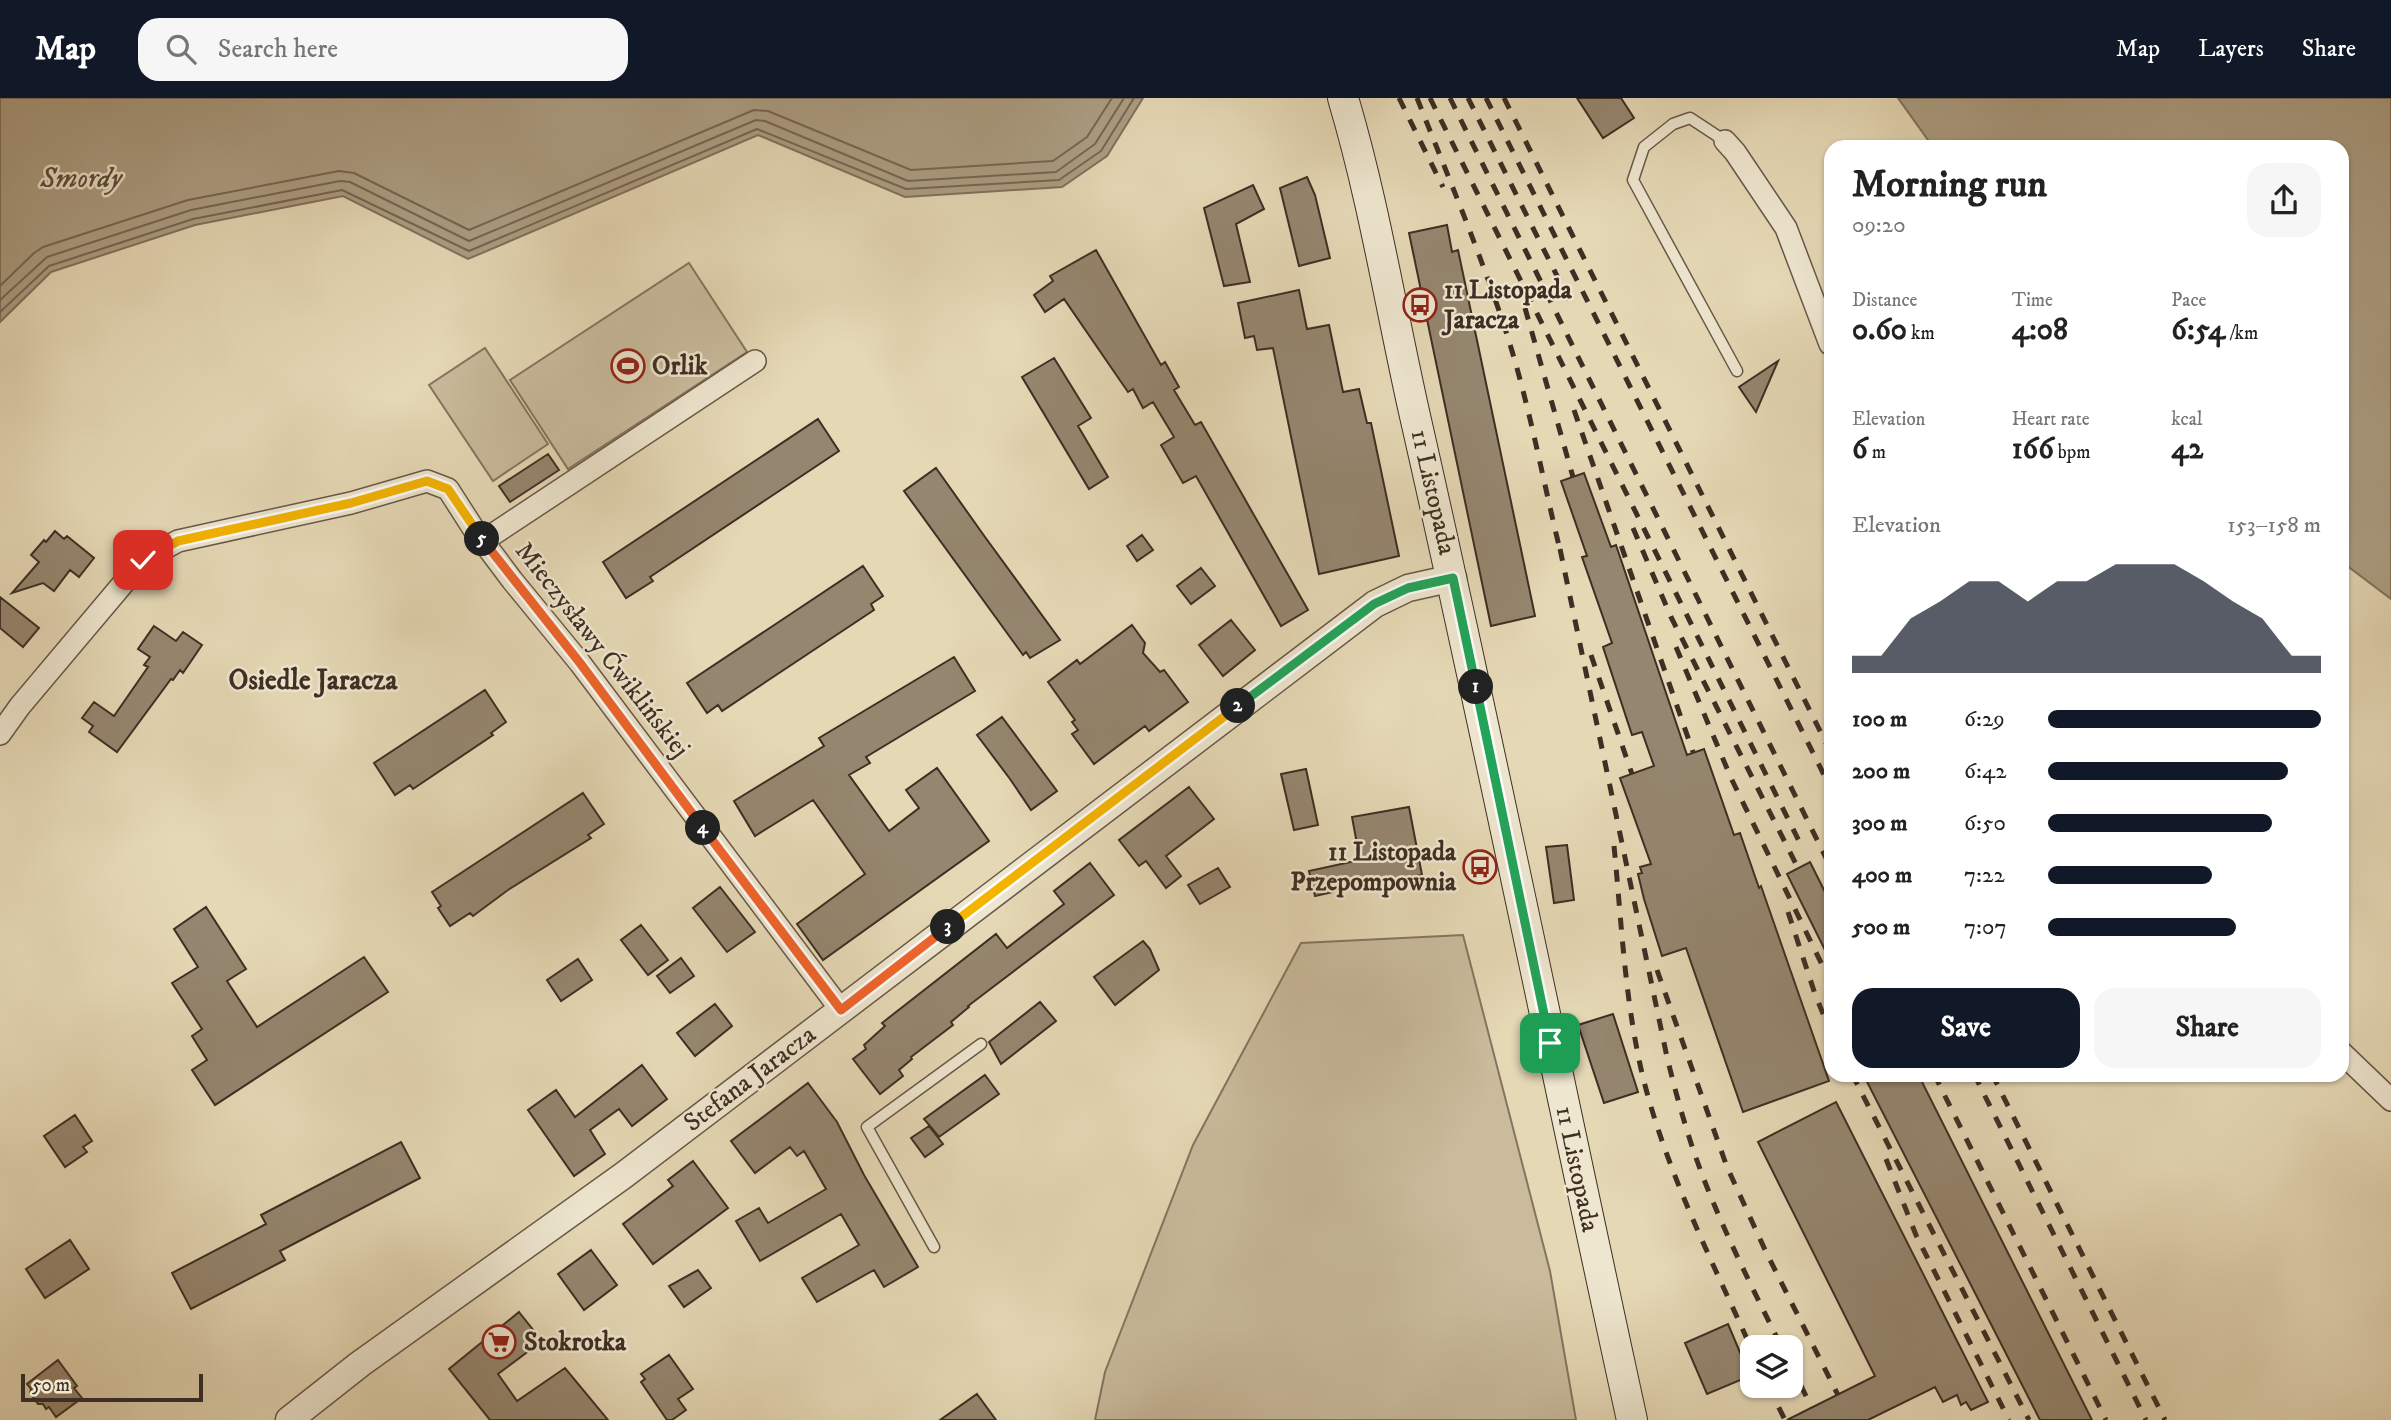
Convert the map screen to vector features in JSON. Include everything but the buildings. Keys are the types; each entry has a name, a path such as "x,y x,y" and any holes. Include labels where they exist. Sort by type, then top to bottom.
{"main road":[{"name":"11 Listopada","path":"1343,98 1453,578 1632,1420"}],"street":[{"path":"1725,141 1786,228 1824,328"},
{"path":"483,541 755,361"},
{"name":"Mieczysławy Ćwiklińskiej","path":"0,734 20,706 143,560 178,541 351,503 427,481 448,489 483,541 586,672 841,1010"},
{"name":"Stefana Jaracza","path":"289,1420 360,1364 624,1175 1374,604 1408,588 1453,578"},
{"path":"2349,1060 2391,1100"}],"lane":[{"path":"1725,141 1689,118 1673,124 1644,147 1633,180 1737,371"},
{"path":"934,1247 867,1127 981,1044"}],"shaded area":[{"name":"Orlik","path":"689,263 747,352 568,469 510,380"},
{"path":"485,348 548,444 493,481 429,385"},
{"path":"1463,935 1550,1271 1576,1420 1095,1420 1105,1372 1193,1145 1301,943"}],"water":[{"name":"Smordy","path":"0,98 1143,98 1107,156 1062,187 905,197 758,135 468,259 343,196 195,225 51,272 0,322"},
{"path":"1898,98 2391,98 2391,599 2349,567 2349,140 1928,140"}],"railway":[{"path":"1399,98 1443,187"},
{"path":"1417,98 1477,249 1509,341 1531,422 1562,558"},
{"path":"1430,98 1799,841"},
{"path":"1450,98 1824,854"},
{"path":"1468,98 1569,300"},
{"path":"1486,98 1824,775"},
{"path":"1504,98 1824,739"},
{"path":"1525,308 1573,477"},
{"path":"1574,410 1693,752"},
{"path":"1633,528 1671,617 1798,868"},
{"path":"1560,549 1667,1057 1680,1106 1714,1204 1776,1335"},
{"path":"1676,647 1731,778 1824,969"},
{"path":"1591,655 1632,774"},
{"path":"1614,846 1633,1029 1646,1089 1680,1189 1745,1335"},
{"path":"1788,912 1824,1016"},
{"path":"1657,970 1727,1167 1766,1252 1838,1395"},
{"path":"1856,1082 2029,1420"},
{"path":"1938,1082 2106,1420"},
{"path":"1978,1082 2146,1420"},
{"path":"1996,1082 2165,1420"},
{"path":"1886,1159 1916,1235 2009,1420"},
{"path":"1803,1390 1812,1408"},
{"path":"1774,1398 1785,1420"}],"place":[{"name":"11 Listopada Jaracza","path":"1420,305"},
{"name":"Orlik","path":"628,366"},
{"name":"11 Listopada Przepompownia","path":"1480,867"},
{"name":"Stokrotka","path":"499,1342"}],"district":[{"name":"Osiedle Jaracza","path":"313,680"}],"route":[{"path":"143,560 178,541 269,523 427,481 448,489 472,527 580,663 841,1010 1374,604 1408,588 1453,578 1550,1043"}]}
